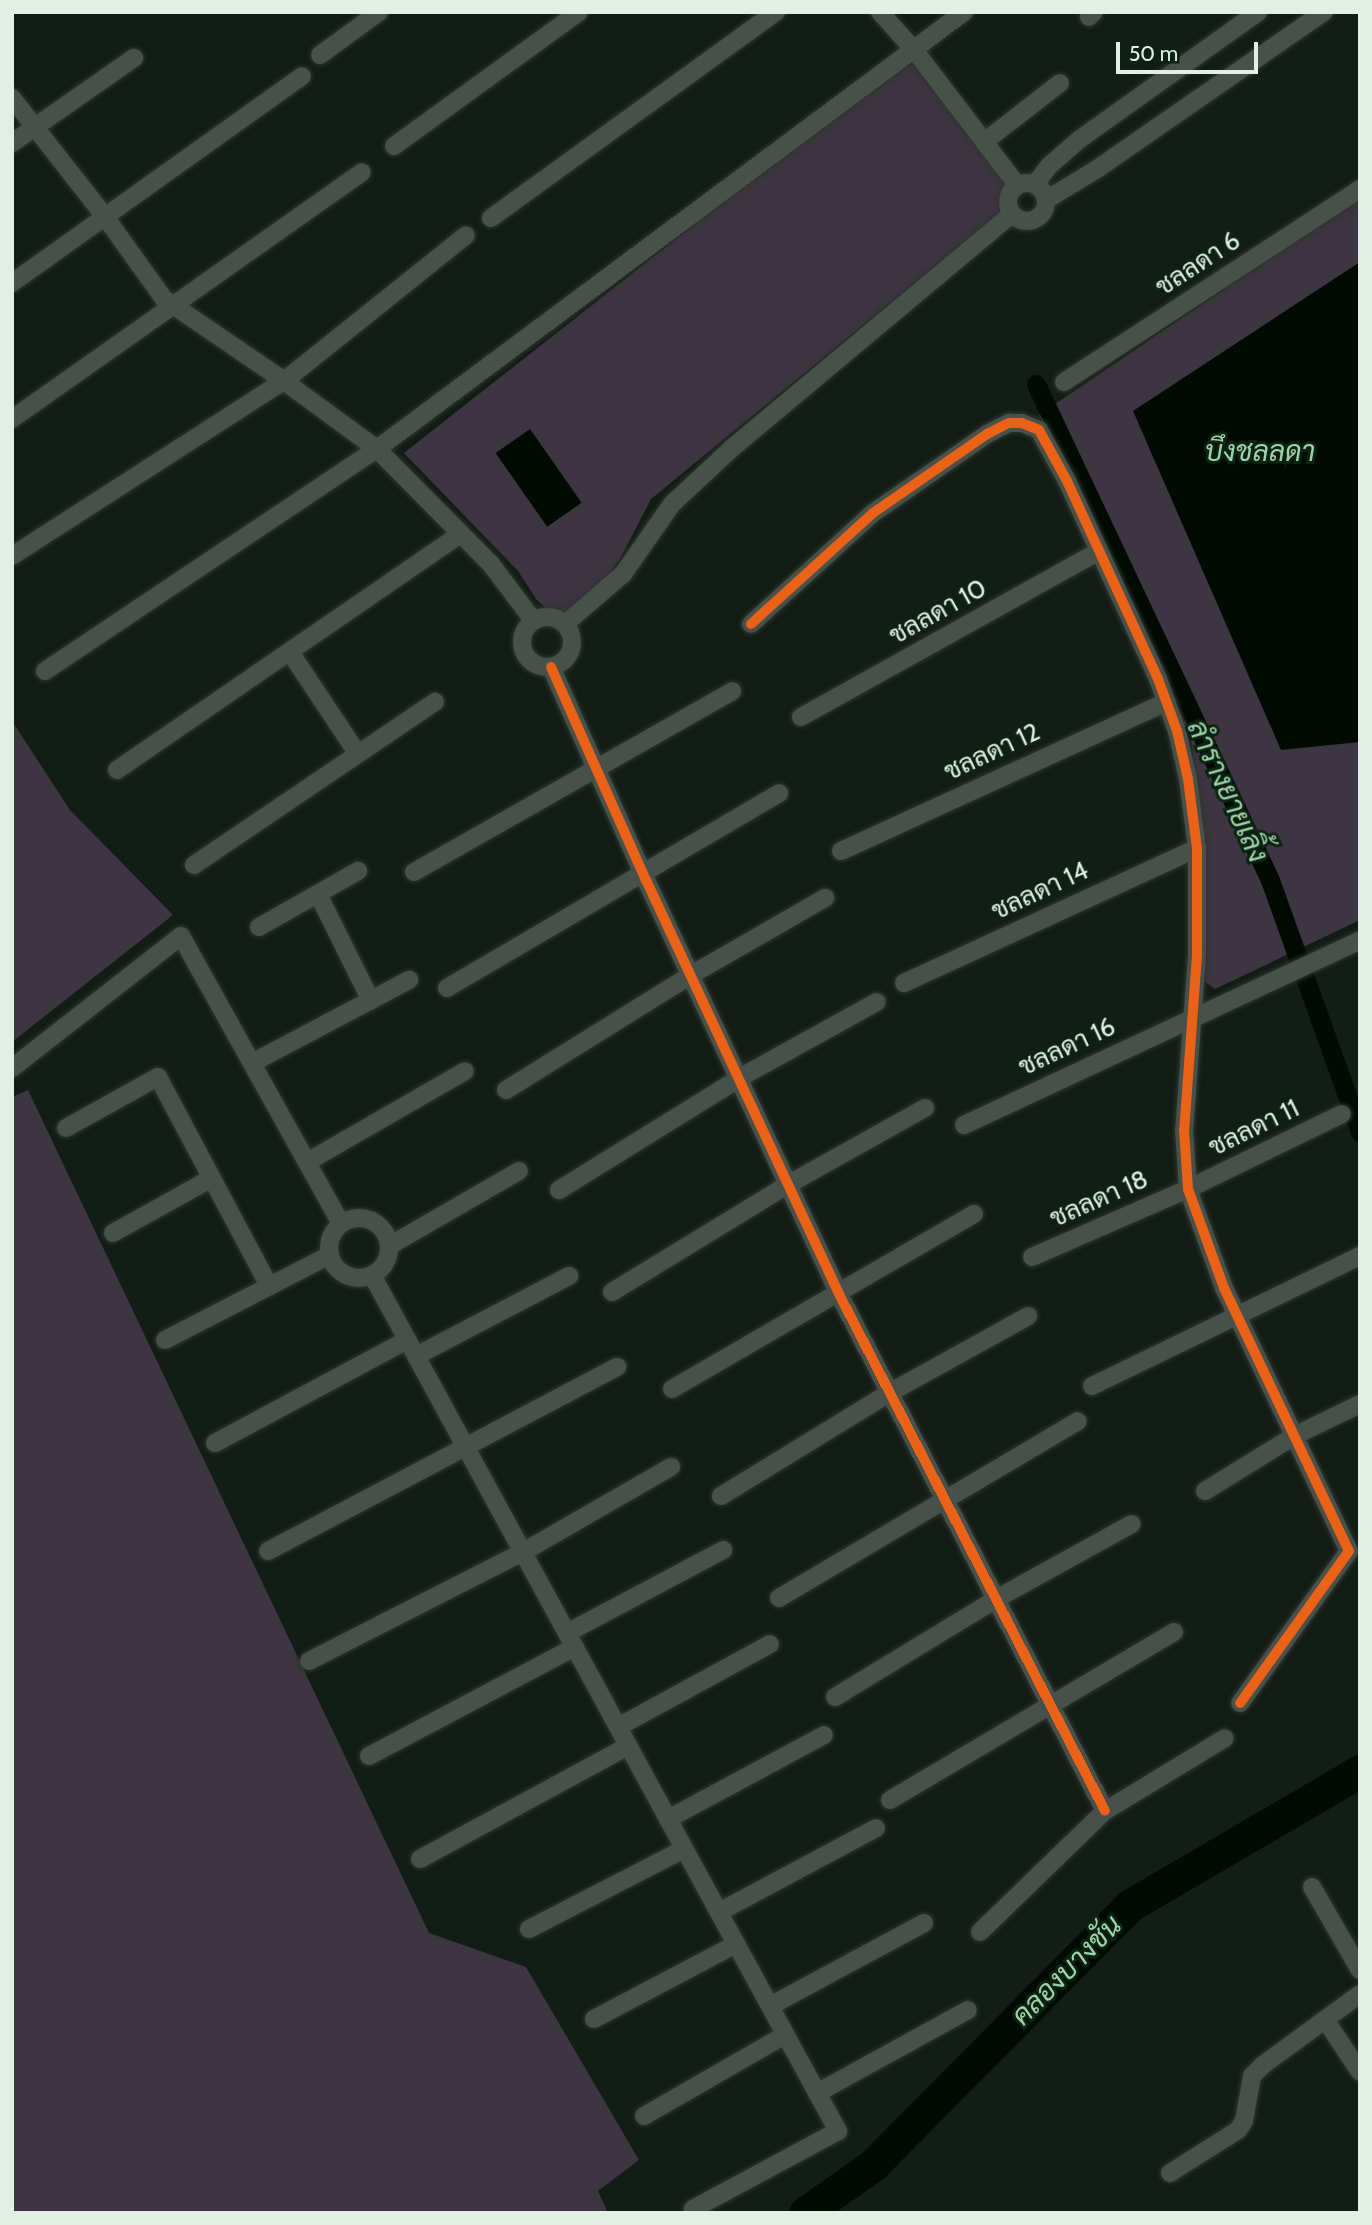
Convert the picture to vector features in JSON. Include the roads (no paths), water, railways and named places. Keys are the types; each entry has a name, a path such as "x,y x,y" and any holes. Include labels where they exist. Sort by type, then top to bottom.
{"street":[{"path":"320,55 379,12"},
{"path":"394,146 579,12"},
{"path":"491,218 776,12"},
{"path":"880,12 915,51 984,142 1026,185 1046,200"},
{"path":"45,671 377,449 964,12"},
{"path":"1012,214 1008,199 1080,139 1258,12"},
{"path":"1012,214 1031,220 1042,213 1046,200 1097,169 1324,12"},
{"path":"12,142 134,58"},
{"path":"12,283 302,76"},
{"path":"984,142 1060,83"},
{"path":"12,98 106,218 164,299 173,308 284,381 377,449 490,563 533,620"},
{"path":"12,419 173,308 362,172"},
{"name":"ชลลดา 6","path":"1064,382 1360,189"},
{"path":"565,624 602,596 622,574 672,504 712,467 1012,214"},
{"path":"12,556 284,381 466,236"},
{"path":"751,624 873,513 987,434 1009,423 1032,425 1039,430 1166,702 1188,779 1197,848 1198,955 1184,1130 1188,1189 1201,1230 1237,1316 1294,1436 1354,1544 1240,1703"},
{"path":"117,770 461,534"},
{"name":"ชลลดา 10","path":"801,717 1098,552"},
{"path":"548,616 565,624 572,636 571,650 564,661 551,667 541,667 524,653 524,632 533,620 548,616"},
{"path":"290,652 357,753"},
{"path":"551,667 839,1294 946,1497 1105,1811"},
{"path":"414,872 732,691"},
{"path":"194,865 435,702"},
{"name":"ชลลดา 12","path":"841,851 1166,702"},
{"path":"447,988 779,793"},
{"name":"ชลลดา 14","path":"904,983 1197,848"},
{"path":"259,927 358,871"},
{"path":"318,894 371,1001"},
{"path":"506,1090 691,975 825,898"},
{"path":"12,1068 181,936 341,1224"},
{"name":"ชลลดา 16","path":"964,1125 1192,1016 1360,940"},
{"path":"252,1063 409,980"},
{"path":"559,1190 741,1077 877,1002"},
{"path":"306,1162 465,1071"},
{"path":"66,1128 158,1077 269,1286"},
{"path":"612,1292 789,1184 925,1108"},
{"name":"ชลลดา 11","path":"1188,1189 1342,1114"},
{"path":"389,1246 519,1171"},
{"path":"113,1233 212,1178"},
{"name":"ชลลดา 18","path":"1032,1257 1188,1189"},
{"path":"672,1389 974,1214"},
{"path":"353,1219 373,1222 381,1227 389,1246 384,1265 372,1275 357,1279 339,1272 330,1255 331,1236 341,1224 353,1219"},
{"path":"164,1340 330,1255"},
{"path":"1092,1386 1360,1256"},
{"path":"372,1275 838,2131 693,2208"},
{"path":"416,1356 569,1276"},
{"path":"721,1496 891,1392 1028,1316"},
{"path":"215,1443 407,1340"},
{"path":"268,1551 617,1367"},
{"path":"1205,1491 1294,1436 1360,1404"},
{"path":"779,1598 1078,1421"},
{"path":"309,1661 523,1552 671,1467"},
{"path":"835,1697 996,1599 1132,1524"},
{"path":"369,1756 723,1550"},
{"path":"890,1800 1174,1632"},
{"path":"618,1727 770,1644"},
{"path":"668,1819 824,1735"},
{"path":"980,1932 1105,1811 1225,1738"},
{"path":"420,1859 628,1746"},
{"path":"719,1912 876,1828"},
{"path":"529,1929 684,1849"},
{"path":"1312,1886 1360,1970"},
{"path":"770,2006 924,1923"},
{"path":"594,2018 736,1944"},
{"path":"1170,2173 1238,2130 1244,2121 1252,2077 1263,2065 1360,1994"},
{"path":"817,2093 968,2010"},
{"path":"1326,2021 1360,2071"},
{"path":"645,2116 785,2035"}],"water":[{"name":"บึงชลลดา","path":"1360,262 1360,742 1281,750 1133,411"},
{"path":"530,429 582,503 547,527 496,453"}],"waterway":[{"name":"ลำรางยายเลิ้ง","path":"1036,384 1270,880 1360,1132"},
{"name":"คลองบางชัน","path":"805,2213 873,2165 1129,1906 1360,1771"}]}
